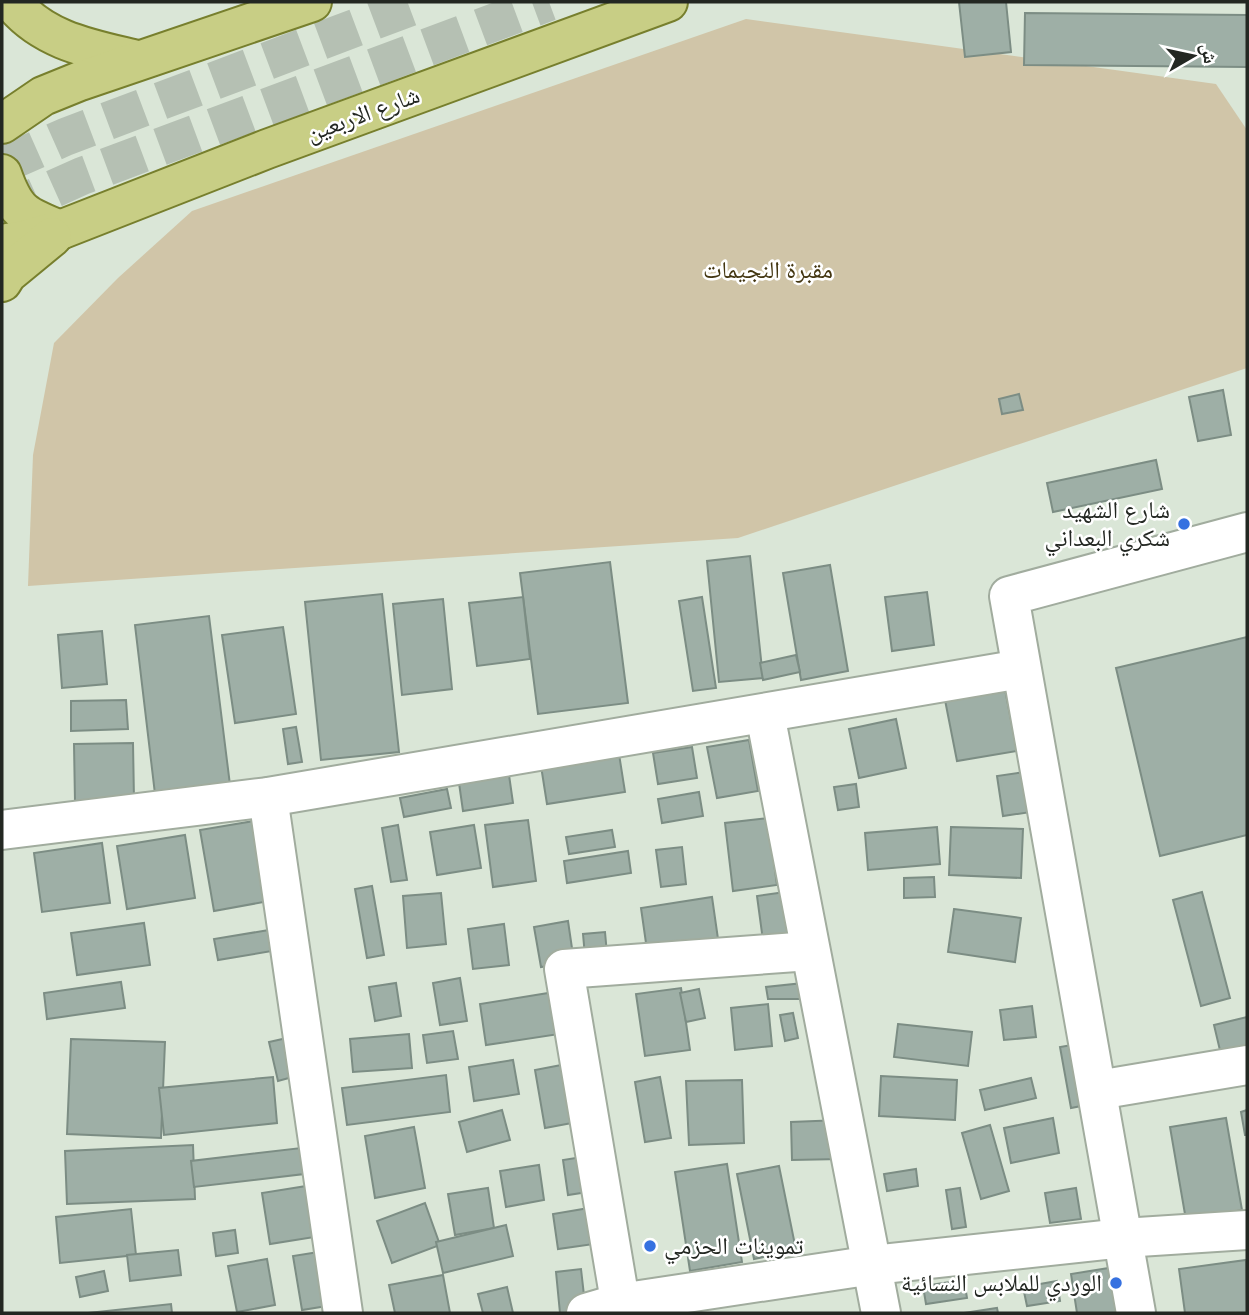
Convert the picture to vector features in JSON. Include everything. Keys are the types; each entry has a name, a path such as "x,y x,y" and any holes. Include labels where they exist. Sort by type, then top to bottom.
{"main road":[{"path":"12,2 37,26 60,39 84,48 137,60"},
{"path":"4,132 43,96 137,60 226,33 312,2"},
{"name":"شارع الاربعين","path":"60,230 267,149 668,2"},
{"path":"2,174 9,196 28,217 60,230"},
{"path":"2,244 60,230"},
{"path":"2,282 7,274 60,230"}],"street":[{"path":"1136,1313 1009,596 1247,532"},
{"path":"2,830 268,797 1021,669"},
{"path":"765,714 881,1313"},
{"path":"268,797 343,1313"},
{"path":"810,951 564,969 609,1310 873,1265 1123,1238 1247,1230"},
{"path":"1097,1090 1247,1065"}],"green space":[{"name":"مقبرة النجيمات","path":"746,19 1216,84 1247,130 1247,368 738,538 28,586 33,455 54,343 118,278 192,211"}],"building":[{"path":"959,2 1006,2 1011,52 965,57"},
{"path":"1025,13 1247,15 1247,67 1024,65"},
{"path":"1223,390 1231,435 1198,441 1189,397"},
{"path":"1019,394 1023,410 1002,414 999,399"},
{"path":"1156,460 1162,489 1053,512 1047,483"},
{"path":"750,556 763,678 719,682 707,561"},
{"path":"610,562 628,703 538,714 520,573"},
{"path":"830,565 848,671 801,680 783,573"},
{"path":"927,592 934,645 892,651 885,597"},
{"path":"382,594 399,752 321,760 305,602"},
{"path":"523,597 530,659 477,666 469,603"},
{"path":"702,597 716,688 693,691 679,601"},
{"path":"443,599 452,689 402,695 393,604"},
{"path":"209,616 230,785 155,794 135,625"},
{"path":"283,627 296,714 235,723 222,635"},
{"path":"102,631 107,684 62,688 58,635"},
{"path":"1247,637 1247,835 1160,856 1116,668"},
{"path":"796,655 800,672 763,680 760,663"},
{"path":"1005,689 1017,751 957,761 945,700"},
{"path":"126,700 128,729 71,731 71,701"},
{"path":"896,719 906,768 859,778 849,729"},
{"path":"296,727 302,762 288,764 283,729"},
{"path":"749,740 758,791 717,798 707,747"},
{"path":"133,743 134,800 75,802 74,744"},
{"path":"692,747 697,778 658,784 653,753"},
{"path":"619,754 625,792 547,804 541,766"},
{"path":"1025,772 1031,812 1003,816 997,776"},
{"path":"509,775 513,803 463,811 459,783"},
{"path":"856,784 859,807 838,810 834,787"},
{"path":"447,789 451,808 404,817 400,798"},
{"path":"699,792 703,816 662,823 658,799"},
{"path":"768,818 777,885 733,891 725,823"},
{"path":"528,820 536,881 493,887 485,825"},
{"path":"254,821 269,901 214,911 200,830"},
{"path":"398,825 407,880 391,882 382,828"},
{"path":"474,825 481,868 437,875 430,832"},
{"path":"937,827 940,864 868,870 865,833"},
{"path":"951,827 1023,829 1021,878 949,875"},
{"path":"612,830 615,847 569,854 566,837"},
{"path":"185,835 195,898 127,909 117,846"},
{"path":"102,843 110,903 42,912 34,853"},
{"path":"682,847 686,884 661,887 656,850"},
{"path":"628,851 631,873 567,883 564,861"},
{"path":"934,877 935,897 904,898 904,878"},
{"path":"372,886 384,955 367,958 355,889"},
{"path":"800,890 807,942 764,948 757,896"},
{"path":"1202,892 1230,998 1201,1006 1173,900"},
{"path":"441,893 446,944 407,948 403,896"},
{"path":"712,897 719,946 648,957 641,908"},
{"path":"954,909 1021,918 1015,962 948,952"},
{"path":"568,921 574,962 541,967 534,927"},
{"path":"144,923 150,965 77,975 71,933"},
{"path":"504,924 509,965 473,969 468,929"},
{"path":"275,929 278,950 218,960 214,939"},
{"path":"605,932 607,954 585,956 583,934"},
{"path":"460,978 467,1021 440,1025 433,983"},
{"path":"121,982 125,1008 47,1019 44,993"},
{"path":"813,982 803,999 768,999 766,987"},
{"path":"396,983 401,1016 375,1021 369,987"},
{"path":"681,988 690,1050 645,1056 636,994"},
{"path":"573,989 579,1031 486,1045 480,1004"},
{"path":"699,989 705,1018 686,1022 680,993"},
{"path":"768,1004 772,1046 735,1050 731,1008"},
{"path":"1032,1006 1036,1037 1004,1040 1000,1010"},
{"path":"793,1013 798,1038 785,1041 780,1015"},
{"path":"1247,1017 1247,1058 1223,1063 1214,1025"},
{"path":"898,1024 972,1032 968,1066 894,1057"},
{"path":"453,1031 458,1059 427,1063 423,1035"},
{"path":"409,1034 412,1068 353,1072 350,1039"},
{"path":"287,1038 296,1076 278,1081 269,1042"},
{"path":"71,1039 165,1042 161,1138 67,1134"},
{"path":"1101,1040 1112,1100 1071,1108 1060,1047"},
{"path":"513,1060 519,1094 474,1101 469,1067"},
{"path":"577,1062 588,1120 545,1128 535,1070"},
{"path":"446,1075 450,1112 347,1125 342,1088"},
{"path":"881,1076 957,1080 955,1120 879,1116"},
{"path":"273,1077 277,1123 164,1135 159,1088"},
{"path":"660,1077 671,1138 645,1142 635,1082"},
{"path":"1031,1078 1036,1098 985,1110 980,1090"},
{"path":"742,1080 744,1143 689,1145 686,1081"},
{"path":"502,1110 510,1140 467,1152 459,1122"},
{"path":"1247,1110 1247,1135 1245,1135 1241,1112"},
{"path":"1053,1118 1059,1153 1011,1163 1004,1128"},
{"path":"1226,1118 1242,1210 1186,1220 1170,1127"},
{"path":"840,1120 841,1159 792,1160 791,1122"},
{"path":"990,1125 1009,1191 981,1199 962,1133"},
{"path":"414,1127 425,1188 375,1198 365,1136"},
{"path":"193,1145 195,1199 67,1204 65,1151"},
{"path":"301,1148 304,1174 194,1187 191,1161"},
{"path":"595,1155 601,1190 568,1195 563,1160"},
{"path":"727,1164 742,1262 690,1271 675,1172"},
{"path":"539,1165 544,1200 506,1207 500,1171"},
{"path":"779,1166 796,1250 754,1259 737,1174"},
{"path":"916,1169 918,1186 887,1191 884,1174"},
{"path":"319,1184 327,1235 270,1244 262,1193"},
{"path":"488,1188 494,1228 455,1235 448,1194"},
{"path":"960,1188 966,1227 952,1229 946,1190"},
{"path":"1076,1188 1081,1219 1050,1223 1045,1193"},
{"path":"425,1203 440,1245 392,1263 377,1221"},
{"path":"595,1207 601,1243 558,1249 553,1214"},
{"path":"131,1209 136,1255 60,1263 56,1217"},
{"path":"506,1225 513,1256 443,1273 436,1242"},
{"path":"235,1230 238,1253 216,1256 213,1233"},
{"path":"344,1248 352,1302 302,1310 293,1256"},
{"path":"178,1250 181,1275 130,1281 127,1255"},
{"path":"267,1259 275,1305 237,1312 228,1266"},
{"path":"1246,1260 1247,1313 1185,1313 1179,1269"},
{"path":"1134,1264 1142,1313 1077,1313 1071,1274"},
{"path":"581,1269 586,1313 560,1313 556,1272"},
{"path":"104,1271 108,1291 80,1297 76,1277"},
{"path":"443,1275 450,1313 395,1313 389,1285"},
{"path":"964,1280 967,1298 926,1304 923,1286"},
{"path":"1057,1281 1060,1301 1027,1306 1023,1287"},
{"path":"507,1287 513,1313 483,1313 478,1294"},
{"path":"171,1304 172,1313 88,1313"},
{"path":"997,1308 998,1313 964,1313"}],"tunnel":[{"path":"2,165 65,137 424,2"},
{"path":"2,212 82,176 549,2"}],"place":[{"name":"شارع الشهيد شكري البعداني","path":"1184,524"},
{"name":"تموينات الحزمي","path":"650,1246"},
{"name":"الوردي للملابس النسائية","path":"1116,1283"}]}
